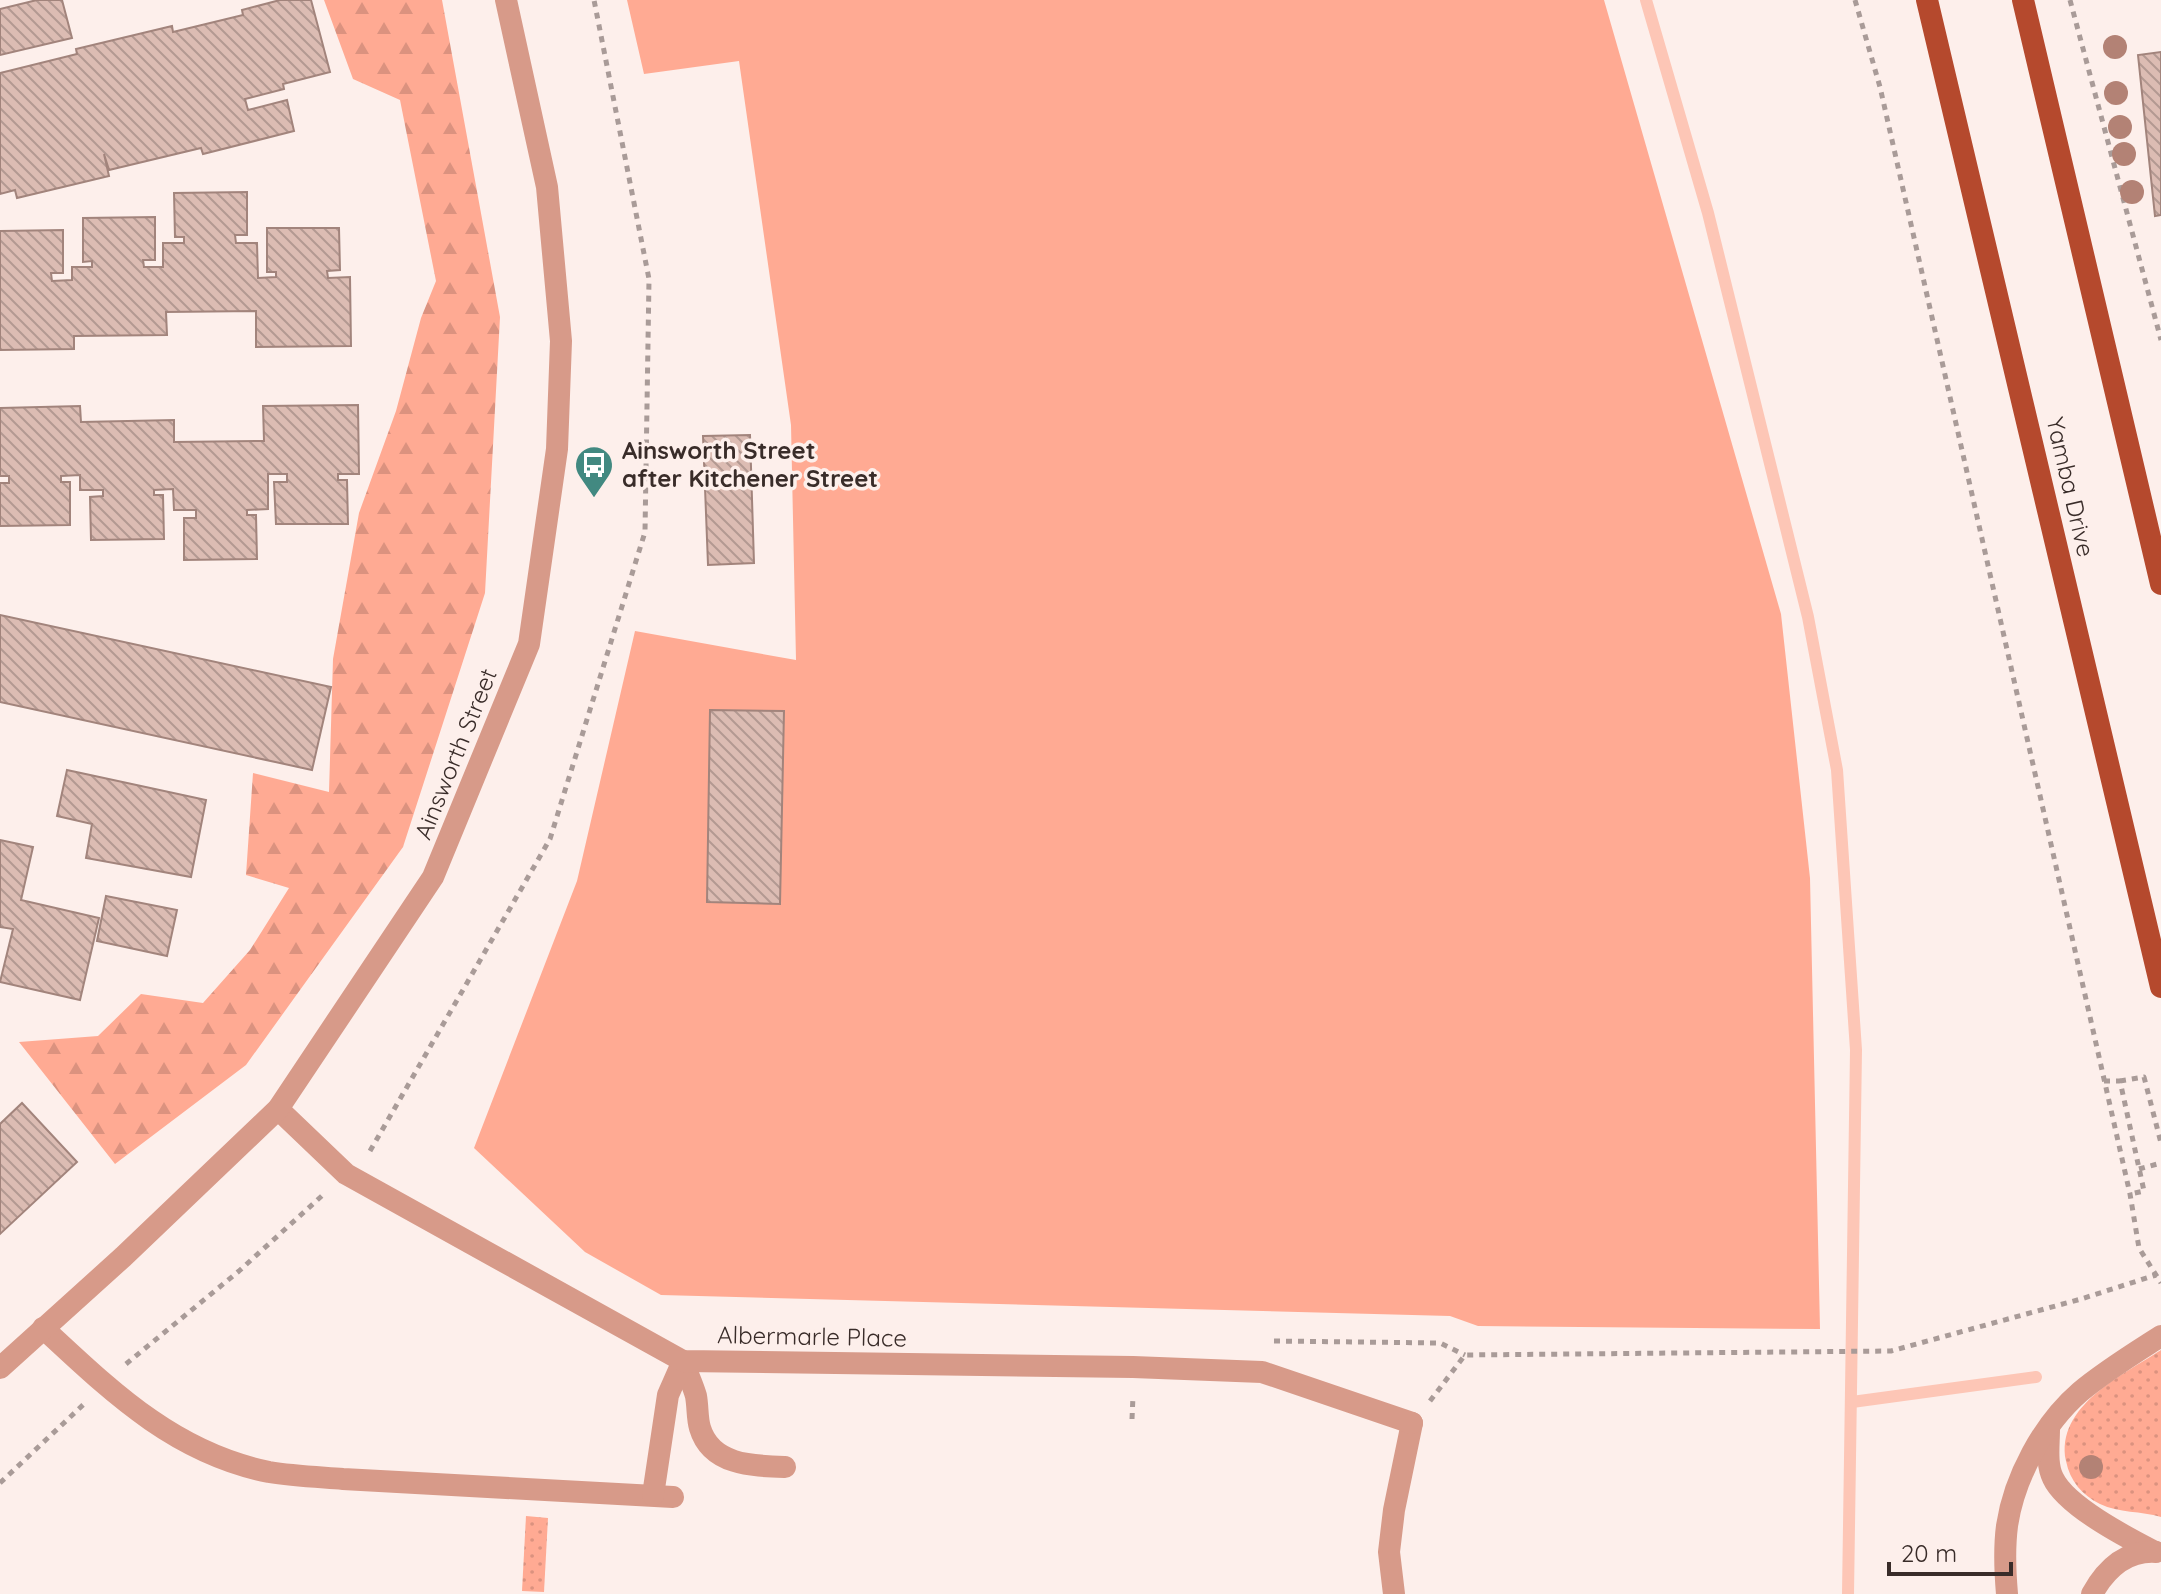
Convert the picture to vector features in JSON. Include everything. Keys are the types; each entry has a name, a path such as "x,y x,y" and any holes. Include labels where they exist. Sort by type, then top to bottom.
{"main road":[{"name":"Yamba Drive","path":"1927,0 2161,987"},
{"path":"2023,0 2161,584"}],"street":[{"name":"Ainsworth Street","path":"0,1368 123,1257 278,1109 433,877 529,644 557,449 561,341 547,187 506,0"},
{"name":"Albermarle Place","path":"278,1109 346,1174 683,1361 1262,1372 1412,1423"},
{"path":"43,1328 104,1385 162,1429 219,1456 269,1472 343,1479 663,1496 668,1395 683,1361"},
{"path":"2007,1594 2007,1523 2025,1470 2049,1428 2078,1394 2111,1368 2161,1336"},
{"path":"683,1361 696,1398 701,1432 710,1447 723,1457 741,1463 785,1467"},
{"path":"1394,1594 1389,1552 1394,1510 1412,1423"},
{"path":"2049,1428 2050,1467 2059,1487 2116,1531 2157,1552"},
{"path":"2092,1594 2103,1577 2123,1558 2136,1552 2157,1552"}],"path":[{"path":"0,1483 104,1385 239,1271 369,1152 550,839 645,532 649,279 594,0"},
{"path":"1855,0 1880,87 2130,1194 2139,1248 2161,1283"},
{"path":"2070,0 2161,340"},
{"path":"2104,1081 2144,1077 2161,1143"},
{"path":"2120,1081 2144,1191 2130,1194"},
{"path":"369,1152 382,1160"},
{"path":"2139,1169 2161,1163"},
{"path":"1265,1340 1440,1343 1465,1355 1891,1351 2156,1275"},
{"path":"1412,1423 1465,1355"}],"green space":[{"path":"324,0 442,0 500,317 485,593 403,847 246,1065 115,1164 19,1042 98,1036 141,994 203,1003 250,950 289,888 246,875 253,773 329,792 333,659 359,513 396,411 421,318 436,281 400,100 353,79"},
{"path":"627,0 1604,0 1781,614 1810,878 1820,1329 1478,1326 1450,1316 661,1295 585,1252 474,1148 577,881 635,631 796,660 791,425 739,61 644,74"},
{"path":"2161,1350 2161,1517 2107,1507 2088,1496 2070,1475 2065,1441 2081,1408 2095,1394"},
{"path":"526,1516 548,1518 544,1592 522,1591"}],"building":[{"path":"37,0 62,0 72,38 0,55 0,9"},
{"path":"280,0 311,0 330,72 283,84 284,89 245,99 248,110 287,100 294,131 203,154 201,148 109,170 104,154 109,176 17,198 15,190 0,194 0,73 77,54 76,49 172,26 173,32 243,15 242,10"},
{"path":"2161,52 2161,215 2155,216 2138,55"},
{"path":"247,192 247,235 235,235 236,243 257,243 258,278 276,277 276,272 267,272 267,228 339,228 340,270 327,271 328,278 350,277 351,346 256,347 256,311 166,312 167,335 74,336 74,349 0,350 0,231 63,230 63,273 51,273 52,281 72,280 72,267 92,267 92,261 83,262 83,218 155,217 155,260 143,260 144,267 163,267 163,243 184,243 184,237 175,237 174,193"},
{"path":"358,405 359,474 338,474 338,480 347,480 348,524 276,524 274,482 287,482 287,474 268,474 268,509 247,510 247,515 256,515 257,559 184,560 184,518 196,518 196,510 174,510 173,489 154,490 154,495 163,495 164,539 91,540 90,497 103,496 103,490 80,490 80,475 61,476 61,482 70,482 70,525 0,526 0,483 9,483 9,476 0,476 0,408 80,406 81,422 174,420 174,442 264,441 263,406"},
{"path":"750,435 754,563 708,565 703,436"},
{"path":"0,615 331,687 312,770 0,702"},
{"path":"710,710 784,711 780,904 707,902"},
{"path":"67,770 206,800 191,877 86,858 92,824 57,816"},
{"path":"0,840 33,847 21,900 99,918 80,1000 0,982 13,929 0,927"},
{"path":"106,896 177,910 167,956 97,941"},
{"path":"22,1103 77,1162 0,1234 0,1124"}],"waterway":[{"path":"1646,0 1708,213 1808,617 1837,770 1856,1050 1848,1594"},
{"path":"1852,1402 2036,1377"}],"place":[{"name":"Ainsworth Street after Kitchener Street","path":"594,499"}]}
